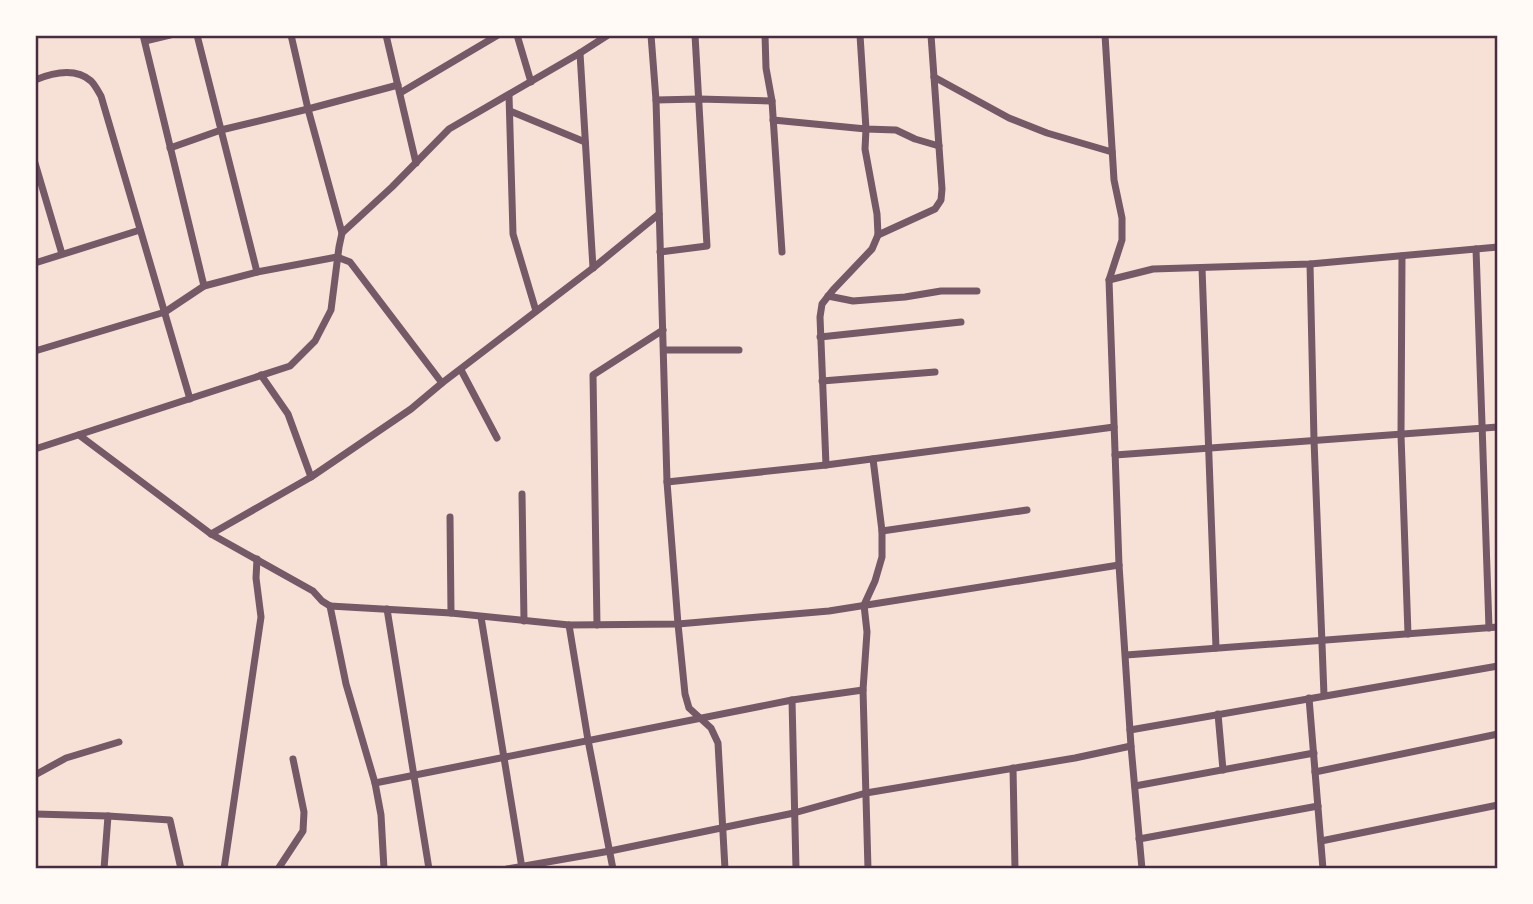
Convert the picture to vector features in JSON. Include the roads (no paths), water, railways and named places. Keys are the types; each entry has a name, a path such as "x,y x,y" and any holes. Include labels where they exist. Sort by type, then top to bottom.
{"street":[{"path":"170,35 144,38 204,286"},
{"path":"197,35 257,272"},
{"path":"35,449 290,366 315,341 331,310 342,233 291,35"},
{"path":"386,35 416,163"},
{"path":"170,148 221,130 399,89 498,35"},
{"path":"517,35 531,82"},
{"path":"342,233 449,129 608,35"},
{"path":"651,35 656,100 667,482 678,624 685,694 690,708 711,728 718,743 725,869"},
{"path":"660,252 707,246 695,35"},
{"path":"765,35 782,252"},
{"path":"826,465 820,337 822,304 872,249 878,236 877,214 865,149 860,35"},
{"path":"878,236 934,209 941,201 931,35"},
{"path":"1105,35 1114,180 1122,218 1122,240 1109,280 1119,565 1142,869"},
{"path":"580,53 593,268"},
{"path":"35,80 63,72 78,74 91,81 101,96 190,399"},
{"path":"934,77 1009,118 1047,133 1112,152"},
{"path":"509,95 513,234 536,311"},
{"path":"656,100 772,101"},
{"path":"509,111 585,142"},
{"path":"773,120 866,130 896,130 939,146"},
{"path":"36,169 62,254"},
{"path":"211,534 312,477 411,409 659,214"},
{"path":"35,263 140,230"},
{"path":"1109,280 1153,270 1310,264 1498,247"},
{"path":"1476,249 1489,628"},
{"path":"1402,256 1401,435 1408,634"},
{"path":"35,351 164,312 204,286 257,272 337,257 350,262 442,383"},
{"path":"1310,264 1324,695"},
{"path":"1202,268 1216,648"},
{"path":"828,296 853,302 941,291 977,291"},
{"path":"820,337 961,322"},
{"path":"597,625 593,375 663,330"},
{"path":"664,350 738,350"},
{"path":"461,370 497,438"},
{"path":"822,380 935,372"},
{"path":"261,376 288,414 312,477"},
{"path":"667,482 826,465 1114,427"},
{"path":"1115,455 1498,427"},
{"path":"79,435 211,534 313,591 330,606 346,684 381,815 384,869"},
{"path":"868,869 863,690 867,632 864,606 882,556 882,531 873,459"},
{"path":"522,494 524,621"},
{"path":"882,531 1027,510"},
{"path":"450,517 451,614"},
{"path":"225,869 261,617 256,578 257,559"},
{"path":"330,606 569,625 678,624 829,611 1119,565"},
{"path":"387,610 429,869"},
{"path":"481,617 522,868"},
{"path":"569,625 613,869"},
{"path":"1126,655 1498,627"},
{"path":"1130,730 1498,666"},
{"path":"374,783 792,700 863,690"},
{"path":"1309,698 1323,869"},
{"path":"792,700 796,869"},
{"path":"1218,714 1223,770"},
{"path":"1315,772 1498,734"},
{"path":"35,775 66,758 119,742"},
{"path":"507,869 794,813 866,793 1131,746"},
{"path":"1135,786 1314,753"},
{"path":"278,869 303,831 304,812 293,758"},
{"path":"1013,768 1015,869"},
{"path":"1321,841 1498,805"},
{"path":"1139,839 1318,806"},
{"path":"35,814 170,820 181,869"},
{"path":"104,869 108,816"}]}
